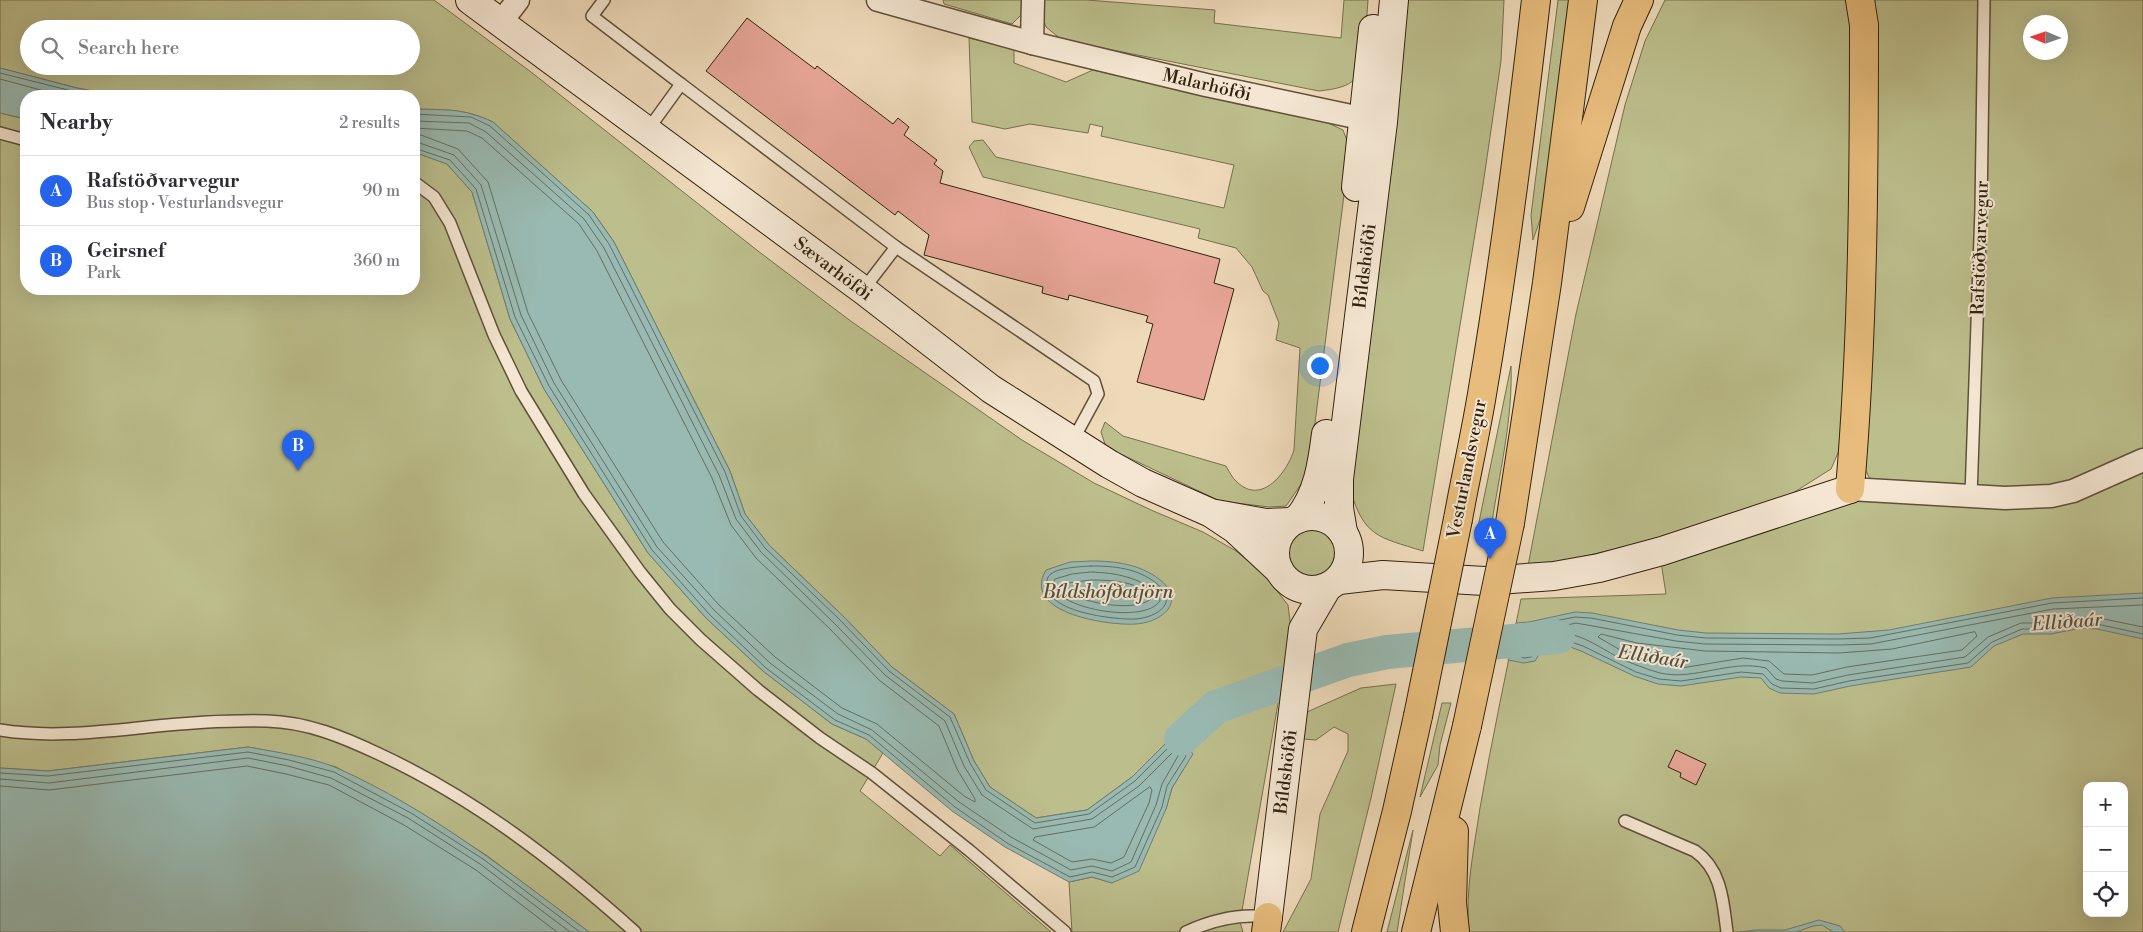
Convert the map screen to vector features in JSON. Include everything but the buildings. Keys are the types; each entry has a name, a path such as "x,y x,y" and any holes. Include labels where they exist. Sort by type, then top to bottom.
{"highway":[{"path":"1518,0 1518,158"},
{"name":"Vesturlandsvegur","path":"1366,931 1397,811 1418,716 1483,389 1518,158 1536,0"},
{"path":"1416,932 1467,726 1510,523 1547,283 1583,0"},
{"path":"1547,283 1602,101 1627,26 1639,0"},
{"path":"1850,489 1856,422 1863,192 1864,25 1860,0"},
{"path":"1455,777 1452,903 1455,932"}],"street":[{"name":"Sævarhöfði","path":"470,0 862,290 991,389 1072,442 1143,483 1211,513 1235,529 1282,575"},
{"path":"501,22 518,0"},
{"name":"Malarhöfði","path":"878,0 1032,43 1206,85 1373,121"},
{"path":"1032,43 1033,0"},
{"name":"Bíldshöfði","path":"1267,925 1302,637 1333,584 1345,571 1349,562 1350,551 1339,508 1339,479 1373,121 1371,53 1375,0"},
{"name":"Bíldshöfði","path":"1302,637 1276,560 1278,539 1295,521 1313,497 1323,456 1373,121 1394,0"},
{"path":"1282,575 1294,586 1316,591 1333,584 1383,575 1484,581 1529,580 1600,568 1662,551 1850,489 2005,498 2051,496 2073,490 2143,460"},
{"name":"Sævarhöfði","path":"1211,513 1266,523 1295,521"},
{"path":"1295,521 1307,516 1323,518 1336,524 1345,536 1365,555 1412,577"}],"lane":[{"path":"604,0 592,16 896,247 1094,381 1098,394 1072,442"},
{"name":"Rafstöðvarvegur","path":"1971,496 1981,209 1984,0"},
{"path":"647,132 681,84"},
{"path":"0,133 20,138"},
{"path":"420,186 434,197 450,223 494,335 521,391 584,494 640,572 670,609 700,640 758,690 820,738 872,774 970,851 1065,932"},
{"path":"862,290 896,247"},
{"path":"0,730 56,734 207,723 268,721 305,725 348,739 410,768 461,798 520,836 579,883 634,932"},
{"path":"1625,821 1695,851 1704,858 1716,876 1724,907 1727,932"},
{"path":"1186,932 1212,921 1234,916 1267,925"}],"green space":[{"path":"0,0 434,0 531,72 758,251 852,322 1022,440 1094,483 1203,532 1236,551 1264,574 1288,605 1291,629 1240,922 1243,932 1072,932 1069,882 1092,877 1112,883 1166,809 1172,788 1192,754 1169,740 1132,777 1087,810 1036,818 990,787 974,761 954,714 892,667 844,617 769,545 745,514 730,471 614,242 593,212 493,122 463,112 420,109 420,90 87,90 27,75 420,75 420,20 20,20 20,73 0,68"},
{"path":"943,0 1022,0 1022,14 1012,24 944,4"},
{"path":"1037,0 1087,0 1215,10 1214,23 1341,38 1344,0 1368,0 1364,55 1359,73 1349,84 1319,91 1062,40 1046,27"},
{"path":"1402,0 1504,0 1501,61 1483,185 1423,551 1384,538 1375,533 1361,517 1350,489"},
{"path":"1558,0 1573,0 1543,211 1533,240 1531,215"},
{"path":"1665,0 1847,0 1857,24 1845,437 1831,469 1793,493 1654,540 1568,560 1528,566 1576,314 1625,105 1645,41"},
{"path":"1869,0 2143,0 2143,451 2094,476 2027,491 1873,485 1862,463"},
{"path":"969,38 1014,48 1014,63 1066,82 1093,70 1324,121 1343,130 1350,148 1311,454 1306,477 1286,506 1269,507 1220,501 1106,447 1101,432 1105,422 1123,436 1226,466 1235,480 1246,488 1255,490 1264,488 1272,483 1286,468 1294,450 1300,348 1276,340 1279,323 1268,295 1263,291 1252,267 1236,248 1198,238 1200,229 983,177 969,147 974,141 983,140 996,157 1224,208 1234,165 1101,136 1103,127 1090,124 1088,133 1030,124 1005,129 972,122"},
{"path":"0,113 20,118 20,295 420,295 420,154 447,164 472,192 510,319 544,389 648,553 706,618 763,671 832,724 866,739 883,753 860,791 940,856 950,845 1051,932 589,932 486,855 414,809 336,767 290,755 248,747 48,771 0,768"},
{"path":"1511,366 1508,427 1491,528 1478,527"},
{"path":"2143,466 2143,932 1469,932 1469,885 1475,839 1521,599 1666,594 1661,562 1849,494 2005,504"},
{"path":"1316,528 1329,535 1335,543 1335,563 1329,571 1321,577 1306,578 1293,571 1287,563 1286,548 1293,535 1301,529"},
{"path":"1396,684 1371,798 1338,932 1283,932 1311,879 1320,814 1348,751 1348,734 1334,727 1316,740 1303,739 1307,712 1361,688"},
{"path":"1442,703 1451,703 1440,745 1438,765 1420,797"},
{"path":"1413,830 1397,932 1387,932"}],"water":[{"path":"0,68 20,73 20,75 27,75 87,90 20,90 20,118 0,113"},
{"path":"420,109 463,112 493,122 593,212 614,242 730,471 745,514 769,545 844,617 892,667 954,714 974,761 990,787 1036,818 1087,810 1132,777 1169,740 1181,739 1193,754 1172,788 1166,809 1139,871 1112,883 1092,877 1069,882 1005,847 952,811 866,739 832,724 763,671 706,618 648,553 544,389 510,319 472,192 447,164 420,154"},
{"name":"Bíldshöfðatjörn","path":"1091,561 1126,564 1151,574 1167,587 1171,595 1168,609 1163,615 1146,622 1123,624 1089,619 1071,614 1056,607 1045,597 1041,585 1046,570 1070,562"},
{"path":"2143,593 2143,639 2097,629 2081,628 2051,634 2023,634 1994,646 1971,667 1850,686 1814,694 1780,693 1769,688 1761,678 1741,677 1681,686 1658,684 1634,676 1565,645 1540,653 1535,661 1524,663 1508,660 1516,623 1575,612 1592,613 1678,630 1706,633 1838,634 1889,630 2052,598"},
{"path":"248,747 316,761 337,768 371,784 404,802 467,843 589,932 0,932 0,768 48,771"},
{"path":"1819,920 1840,926 1845,932 1833,932 1822,925 1796,932 1740,932 1785,930"}],"waterway":[{"name":"Elliðaár","path":"1181,739 1216,707 1348,660 1387,652 1558,637"}],"place":[{"name":"Geirsnef","path":"298,471"},
{"name":"Rafstöðvarvegur","path":"1490,559"}]}
